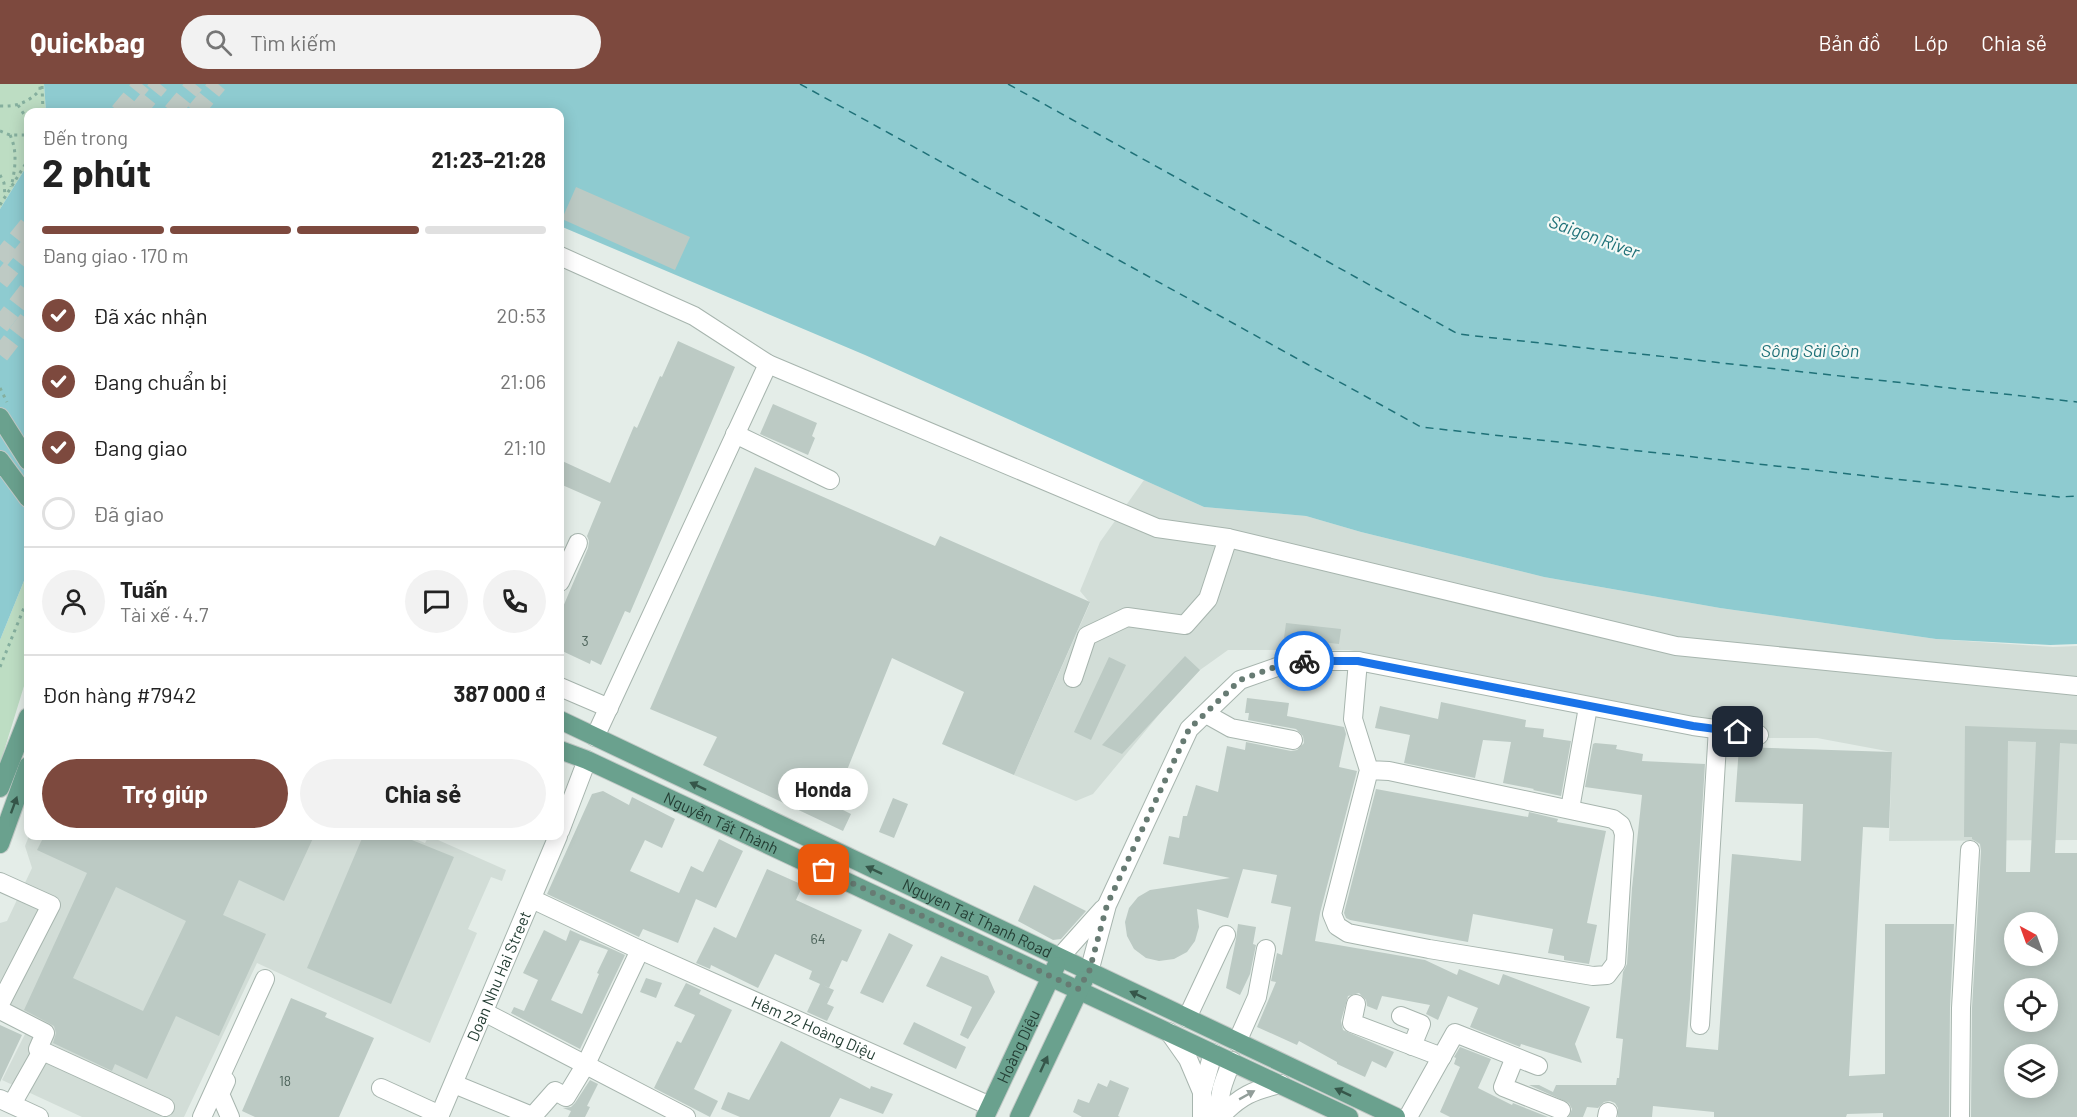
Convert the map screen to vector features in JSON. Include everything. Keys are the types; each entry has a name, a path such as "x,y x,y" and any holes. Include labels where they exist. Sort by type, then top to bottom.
{"main road":[{"path":"0,417 24,455"},
{"path":"0,460 24,493"},
{"name":"Nguyen Tat Thanh Road","path":"564,722 1396,1117"},
{"path":"0,788 24,727"},
{"name":"Nguyễn Tất Thành","path":"564,751 587,760 1078,989"},
{"path":"0,844 24,777"},
{"name":"Hoàng Diệu","path":"987,1112 1060,957"},
{"name":"Hoàng Diệu","path":"1019,1117 1078,989 1089,972"},
{"path":"1078,989 1349,1117"}],"street":[{"path":"564,258 694,316 768,364 1157,528 1228,538 1676,646 2077,686"},
{"path":"595,737 768,364"},
{"path":"735,434 830,480"},
{"path":"1073,678 1087,636 1127,617 1185,626 1208,599 1228,538"},
{"path":"564,573 578,543"},
{"path":"1089,972 1107,905 1189,729 1240,680 1294,660 1358,661 1588,707 1758,735"},
{"path":"1358,661 1353,719 1369,770 1332,914 1337,926 1348,933 1429,949 1583,975 1607,975 1616,963 1623,834 1621,825 1613,819 1389,771 1369,770"},
{"path":"564,689 609,708"},
{"path":"1570,810 1588,707"},
{"path":"1206,714 1231,728 1293,740"},
{"path":"1700,1024 1718,729"},
{"path":"564,820 587,760"},
{"name":"Doan Nhu Hai Street","path":"440,1116 556,840"},
{"path":"1960,1117 1961,1008 1970,850"},
{"path":"0,882 51,905 0,1004"},
{"name":"Hẻm 22 Hoàng Diệu","path":"532,899 987,1112"},
{"path":"1060,957 1107,905"},
{"path":"1187,1018 1226,935"},
{"path":"1237,1042 1257,997 1266,949"},
{"path":"453,1084 540,1115 555,1091 566,1097 586,1064 640,950"},
{"path":"202,1117 269,983 220,1094 230,1117"},
{"path":"1356,1004 1352,1023 1442,1057"},
{"path":"0,1010 45,1033 38,1049 165,1107"},
{"path":"484,1012 586,1064 661,1111 686,1117"},
{"path":"1401,1016 1421,1024 1412,1046"},
{"path":"0,1020 23,1030"},
{"path":"1169,1032 1188,1059 1202,1092"},
{"path":"1408,1117 1455,1033 1538,1066"},
{"path":"39,1117 6,1102 42,1051"},
{"path":"1202,1117 1202,1092 1213,1053"},
{"path":"1515,1057 1503,1087 1561,1110"},
{"path":"1220,1117 1218,1105 1220,1092 1232,1061"},
{"path":"1220,1117 1244,1095 1257,1089 1281,1084"},
{"path":"381,1088 440,1116"}],"path":[{"path":"0,106 18,105 32,98 41,84"},
{"path":"41,84 43,108"},
{"path":"18,105 24,114"},
{"path":"0,131 10,135 24,135"},
{"path":"10,135 14,144 15,161 11,188"},
{"path":"0,205 24,167"},
{"path":"0,175 4,183 5,198"},
{"path":"0,668 24,608"}],"shaded area":[{"path":"1144,480 1204,507 1306,516 1361,532 1544,577 1720,608 1936,639 2053,647 2077,646 2077,840 1889,841 1892,752 1817,738 1756,738 1750,722 1693,718 1349,650 1228,650 1200,670 1162,711 1093,794 1076,801 1014,775 1090,603 1080,591 1100,542"},
{"path":"27,840 418,840 425,843 427,840 438,840 506,870 502,881 491,877 468,929 477,933 430,1043 257,963 184,1117 82,1117 2,1080 28,1028 0,1015 0,923 7,921 32,868 25,846"}],"green space":[{"path":"0,84 44,84 46,108 24,108 24,170 0,209"},
{"path":"24,581 24,686 0,764 0,640"}],"water":[{"name":"Sông Sài Gòn","path":"44,84 2077,84 2077,644 2050,645 1936,639 1720,608 1544,577 1361,532 1306,516 1204,507 865,355 564,228 564,108 46,108"},
{"path":"24,170 24,581 0,640 0,209"}],"building":[{"path":"576,187 690,237 675,270 564,220 564,214"},
{"path":"678,341 735,367 630,613 625,611 601,665 591,660 590,664 564,652 564,605 588,548 587,536 601,502 564,486 564,462 610,483 634,426 637,428 660,376 662,377"},
{"path":"773,404 817,423 812,436 815,438 808,455 760,434"},
{"path":"755,467 935,546 940,536 1090,602 1014,775 942,744 964,692 892,658 833,805 851,814 843,831 703,765 717,737 650,709"},
{"path":"1286,623 1341,629 1339,644 1284,638"},
{"path":"1185,656 1200,670 1122,754 1102,745"},
{"path":"1109,657 1126,665 1091,740 1074,732"},
{"path":"1247,698 1289,703 1287,716 1344,727 1346,734 1339,767 1357,771 1320,913 1315,941 1425,960 1457,975 1459,969 1499,985 1503,974 1590,1007 1575,1044 1582,1063 1521,1044 1520,1047 1470,1027 1478,1008 1448,996 1438,1020 1426,1014 1430,1005 1382,996 1377,1010 1367,1006 1366,1000 1359,993 1348,996 1341,1021 1343,1030 1394,1052 1386,1068 1372,1061 1365,1077 1337,1064 1299,1041 1297,1045 1257,1027 1276,982 1271,981 1277,953 1282,955 1291,907 1271,903 1277,875 1243,869 1228,918 1197,909 1199,927 1195,941 1187,952 1174,959 1159,961 1146,958 1134,949 1127,936 1125,922 1129,908 1138,897 1150,890 1230,878 1163,864 1169,836 1179,838 1183,816 1187,816 1196,785 1218,792 1227,746 1245,750 1246,742 1291,751 1297,750 1304,743 1303,736 1296,729 1248,720 1249,713 1245,713"},
{"path":"1441,702 1526,720 1525,727 1544,729 1543,737 1571,741 1561,796 1503,783 1511,742 1483,740 1475,778 1404,763 1410,735 1375,728 1380,706 1438,719"},
{"path":"1965,726 2077,730 2077,744 2060,743 2055,853 2077,853 2077,1117 1971,1117 1972,1008 1981,851 1980,844 1972,837 1964,837","holes":["2008,741 2036,742 2030,872 2006,872"]},
{"path":"1595,743 1617,745 1616,749 1643,754 1642,761 1705,764 1686,1047 1718,1050 1732,854 1801,861 1803,804 1735,802 1739,747 1892,752 1889,828 1863,827 1849,1076 1885,1074 1885,924 1954,924 1950,1008 1949,1117 1883,1117 1883,1113 1847,1114 1846,1117 1714,1117 1714,1112 1653,1106 1652,1117 1618,1117 1618,1108 1610,1101 1604,1102 1598,1108 1587,1107 1583,1117 1569,1117 1572,1109 1569,1103 1529,1085 1539,1085 1553,1092 1556,1085 1616,1085 1617,1078 1619,1078 1623,1039 1616,1038 1623,972 1627,964 1642,795 1585,787"},
{"path":"1376,789 1528,817 1529,812 1558,819 1557,822 1606,831 1587,923 1597,925 1589,964 1564,960 1564,956 1548,953 1553,929 1473,914 1468,942 1346,918 1344,913"},
{"path":"603,791 629,805 632,797 675,819 662,848 645,840 630,871 679,893 691,866 703,872 719,839 743,851 716,908 696,899 678,943 643,929 639,937 547,894 592,794"},
{"path":"893,798 908,804 894,838 879,832"},
{"path":"42,840 312,840 284,901 239,880 223,915 266,934 219,1036 176,1016 147,1079 115,1064 112,1071 53,1043 56,1033 54,1026 24,1010 87,873 37,850","holes":["116,887 186,921 143,1011 73,978"]},
{"path":"361,840 412,840 454,857 391,1004 307,968"},
{"path":"767,869 803,885 796,900 862,930 847,962 842,960 829,988 809,979 812,971 775,954 758,988 711,965 710,969 696,963 714,927 736,938"},
{"path":"1034,885 1086,911 1061,939 1053,940 1018,921"},
{"path":"1238,924 1256,927 1253,944 1256,945 1250,974 1240,995 1226,988"},
{"path":"544,930 566,941 570,930 625,955 580,1049 511,1013 514,1007 524,1011 538,980 523,973","holes":["580,940 608,950 582,1014 551,1000"]},
{"path":"889,933 913,945 883,1003 860,993"},
{"path":"941,956 988,976 995,992 968,1039 960,1035 972,1007 926,986"},
{"path":"646,978 662,983 656,998 640,992"},
{"path":"686,983 701,990 699,994 732,1010 694,1089 718,1101 710,1117 654,1088 677,1041 681,1043 695,1015 674,1006"},
{"path":"820,984 834,990 827,1004 834,1007 827,1021 807,1012"},
{"path":"291,998 327,1013 325,1017 374,1038 339,1117 255,1117 242,1111"},
{"path":"914,1022 966,1047 956,1069 903,1044"},
{"path":"0,1025 22,1035 0,1082"},
{"path":"781,1041 870,1089 871,1086 893,1094 883,1114 840,1098 830,1117 740,1117 721,1109 728,1092 749,1100"},
{"path":"1460,1047 1491,1059 1478,1088 1512,1105 1513,1103 1548,1117 1450,1117 1440,1112 1460,1067 1454,1064 1456,1058 1454,1057"},
{"path":"590,1080 598,1084 587,1106 590,1107 585,1117 568,1117 571,1111 563,1108 571,1107 575,1103"},
{"path":"1110,1080 1129,1088 1118,1116 1120,1117 1082,1117 1073,1112 1078,1099 1089,1103 1098,1083 1107,1087"}],"ferry route":[{"path":"800,84 1421,427 2059,497 2077,496"},
{"path":"1008,84 1458,334 2077,402"}],"tunnel":[{"path":"122,108 142,84"},
{"path":"140,108 160,84"},
{"path":"175,108 195,84"},
{"path":"198,108 218,84"},
{"path":"0,260 24,230"},
{"path":"0,282 24,252"},
{"path":"0,326 24,295"},
{"path":"0,355 24,324"}],"way so far":[{"path":"824,870 1078,989 1089,972 1107,905 1189,729 1240,680 1294,660 1304,661"}],"place":[{"name":"Honda","path":"824,870"}],"route":[{"path":"1304,661 1358,661 1693,726 1738,732"}],"water label":[{"name":"Saigon River","path":"1594,237"}]}
